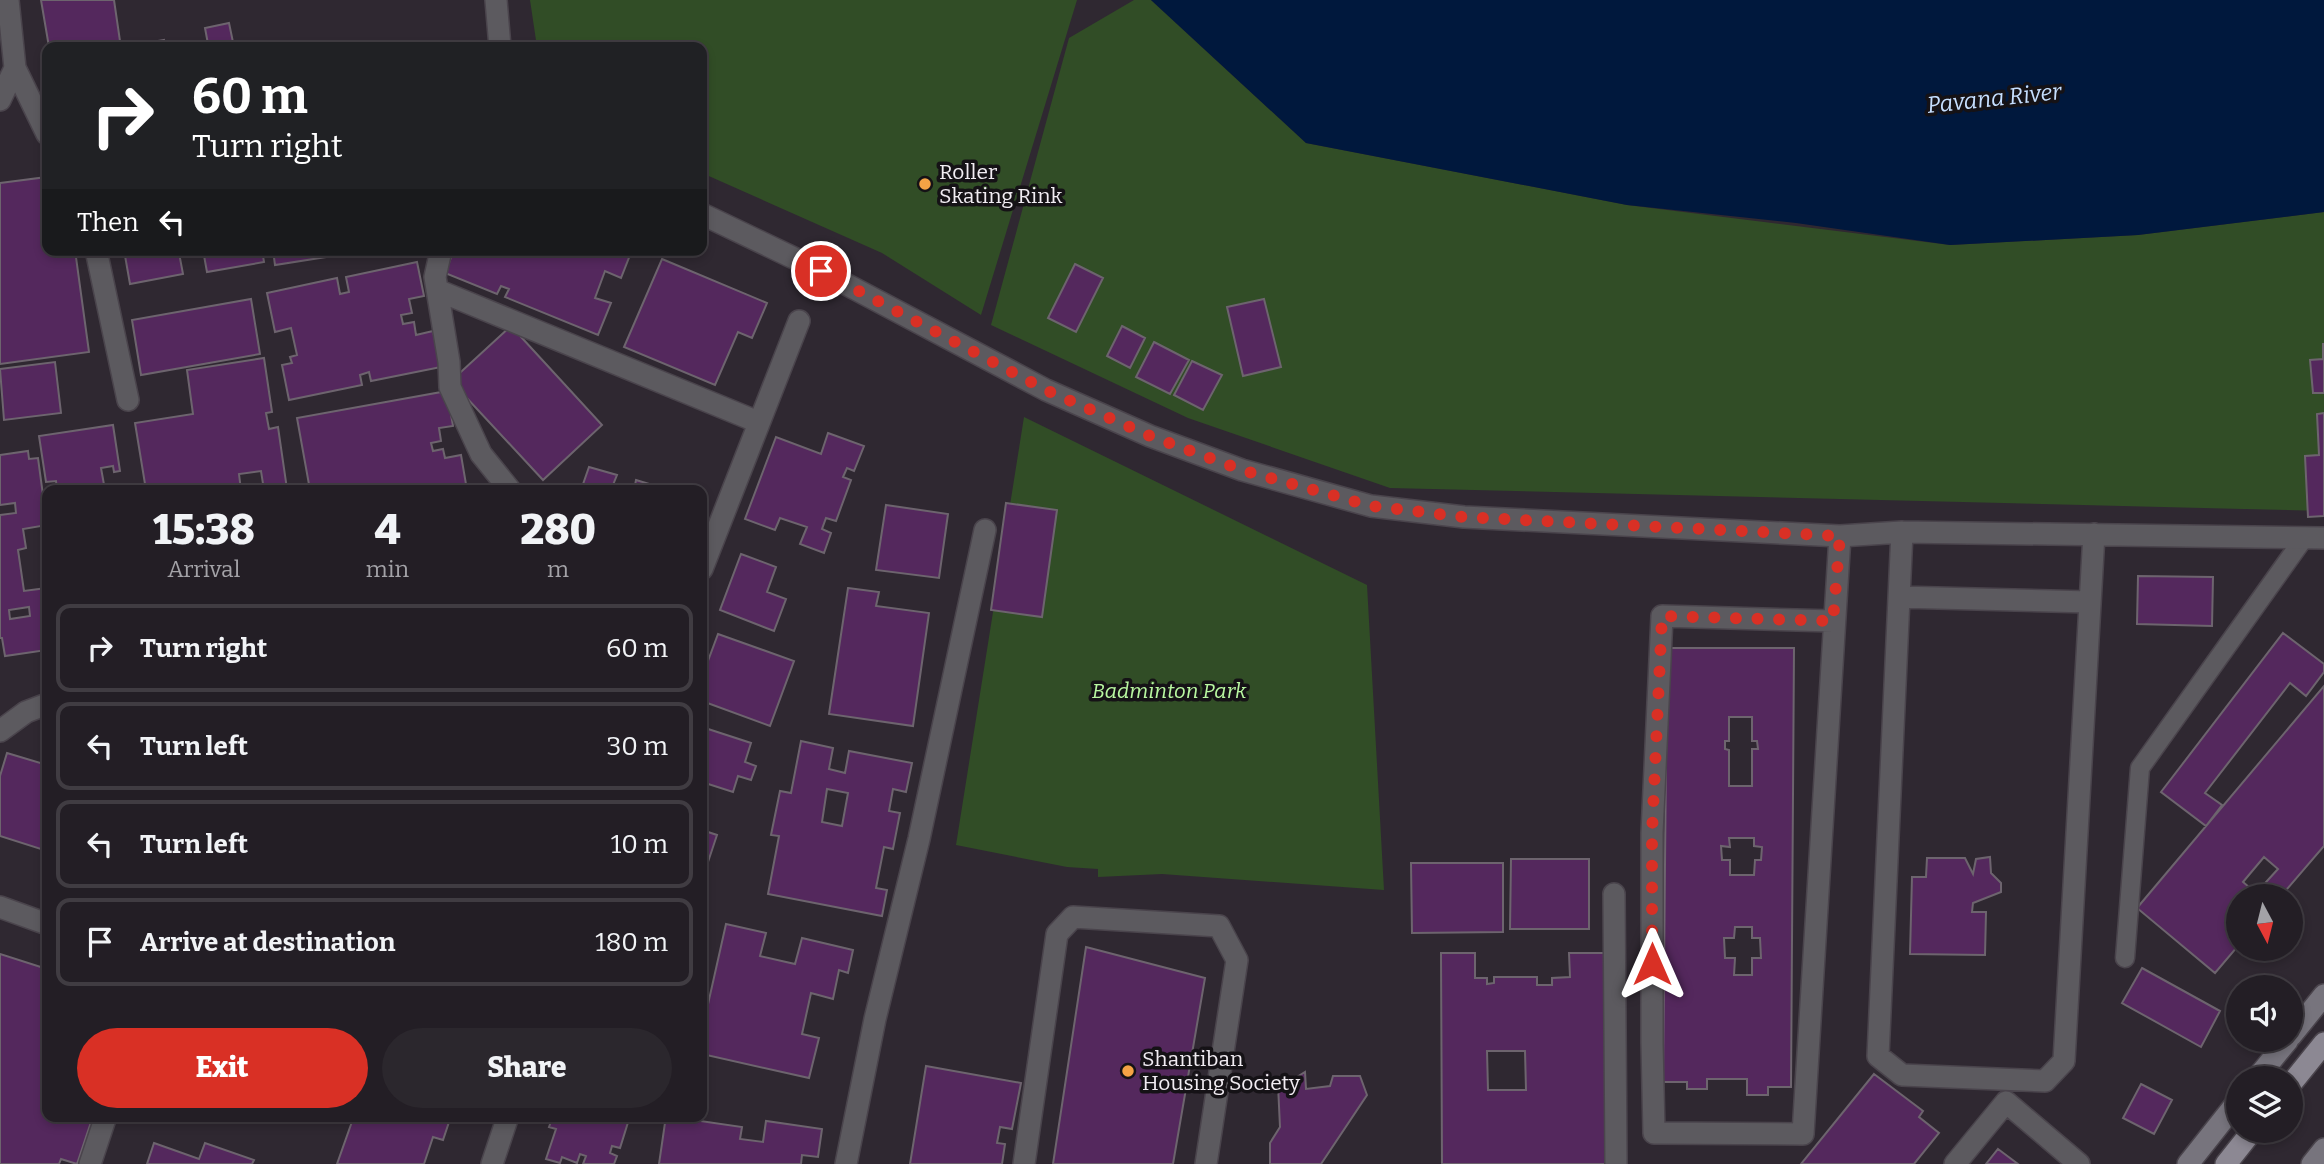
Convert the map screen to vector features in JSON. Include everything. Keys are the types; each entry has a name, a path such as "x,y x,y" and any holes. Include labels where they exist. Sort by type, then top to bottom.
{"main road":[{"path":"2303,1021 2324,995"},
{"path":"2303,1069 2324,1043"},
{"path":"2267,1066 2278,1052"},
{"path":"2188,1164 2226,1116"},
{"path":"2226,1164 2243,1143"},
{"path":"2312,1164 2324,1149"}],"street":[{"path":"8,0 15,68 42,124"},
{"path":"496,0 500,42"},
{"path":"0,100 15,68"},
{"path":"707,216 821,271 1046,390 1150,436 1242,470 1371,506 1464,517 1840,536 1902,532 2314,538"},
{"path":"97,256 128,401"},
{"path":"440,256 435,277 449,362 450,387 481,454 506,485"},
{"path":"437,289 758,422"},
{"path":"707,556 799,321"},
{"path":"846,1164 875,1019 919,839 985,530"},
{"path":"1902,532 1878,1056 1902,1075 2017,1081 2045,1081 2064,1061 2094,534"},
{"path":"1833,621 1662,616 1652,833 1654,1133 1803,1134 1840,536"},
{"path":"1899,597 2089,602"},
{"path":"0,731 26,712 42,706"},
{"path":"1614,894 1616,1164"},
{"path":"0,906 42,917"},
{"path":"1024,1164 1058,934 1073,917 1219,926 1237,960 1206,1164"},
{"path":"1955,1164 2006,1102 2079,1164"},
{"path":"90,1164 104,1122"},
{"path":"492,1164 506,1122"}],"lane":[{"path":"2125,958 2140,768 2314,538"}],"green space":[{"path":"530,0 1077,0 981,315 882,253 707,175 707,42 536,42"},
{"path":"1134,0 1151,0 1306,143 1627,205 1950,245 2138,235 2324,212 2324,511 1390,488 1188,418 991,325 1069,38"},
{"name":"Badminton Park","path":"1024,417 1367,585 1384,890 1162,874 1098,877 1098,869 1067,867 956,845"}],"water":[{"name":"Pavana River","path":"1151,0 2324,0 2324,212 2138,235 1950,245 1796,223 1627,205 1306,143"}],"building":[{"path":"41,0 114,0 120,41 48,42"},
{"path":"229,23 233,42 208,42 205,28"},
{"path":"42,178 42,256 76,256 89,352 0,364 0,183"},
{"path":"125,256 180,256 183,274 130,284"},
{"path":"204,256 263,256 264,262 207,272"},
{"path":"274,256 333,256 275,265"},
{"path":"452,256 630,256 621,278 605,271 595,298 611,303 598,335 505,297 509,289 501,286 497,294 445,273"},
{"path":"662,259 767,303 752,338 738,332 715,385 624,347"},
{"path":"417,262 424,296 409,299 412,313 401,315 403,324 414,322 416,335 433,331 441,367 371,381 369,372 360,375 362,385 289,400 282,365 292,363 290,357 297,355 291,328 275,332 267,293 337,278 340,294 349,292 346,277"},
{"path":"1075,264 1103,278 1076,332 1048,318"},
{"path":"251,299 260,354 141,375 132,320"},
{"path":"1264,299 1281,367 1243,376 1227,307"},
{"path":"511,326 602,425 543,480 451,381"},
{"path":"1122,326 1145,338 1130,368 1107,356"},
{"path":"1154,342 1189,360 1170,394 1136,377"},
{"path":"2323,344 2324,393 2313,393 2310,360 2323,359"},
{"path":"264,358 272,412 266,413 269,429 278,427 286,485 263,485 261,471 239,474 240,485 145,485 135,423 193,414 187,370"},
{"path":"1192,361 1222,375 1203,410 1174,395"},
{"path":"55,362 61,413 4,420 0,369"},
{"path":"447,391 453,426 439,428 441,441 431,443 433,451 443,449 445,458 461,455 466,485 309,485 297,418"},
{"path":"2324,413 2324,516 2308,517 2305,456 2319,455 2317,414"},
{"path":"113,425 120,471 114,472 113,466 101,468 104,485 57,485 56,481 46,482 39,436"},
{"path":"828,433 864,446 854,471 847,468 843,477 851,480 836,521 826,518 822,529 831,533 824,553 800,544 807,527 780,518 775,530 745,519 776,437 821,454"},
{"path":"28,451 29,459 38,458 42,488 42,526 23,529 26,548 18,550 24,591 42,589 42,651 5,656 0,638 0,515 16,513 15,503 0,505 0,455","holes":["29,607 30,616 10,619 9,610"]},
{"path":"589,467 617,475 613,485 583,485"},
{"path":"636,480 652,485 635,485"},
{"path":"1006,503 1057,510 1042,617 991,610"},
{"path":"886,505 948,514 939,578 876,570"},
{"path":"741,554 776,567 767,592 786,599 774,631 720,610"},
{"path":"2138,576 2213,577 2212,626 2137,624"},
{"path":"848,588 879,592 876,606 929,613 913,726 829,714"},
{"path":"2283,633 2324,664 2324,672 2306,696 2290,683 2205,793 2222,805 2206,826 2161,792"},
{"path":"718,634 794,661 770,726 707,703 707,664"},
{"path":"1667,648 1794,648 1791,1087 1768,1087 1768,1095 1747,1095 1747,1079 1707,1079 1707,1089 1687,1089 1687,1082 1663,1082","holes":["1729,717 1752,717 1752,741 1757,741 1758,749 1752,749 1752,786 1729,786 1729,750 1725,749 1725,741 1729,741","1729,838 1754,838 1754,846 1762,847 1761,860 1755,860 1754,875 1730,875 1730,860 1722,860 1721,846 1730,847","1735,927 1752,927 1752,938 1760,938 1761,958 1752,958 1752,975 1734,975 1735,958 1725,958 1724,938 1734,938"]},
{"path":"2324,686 2324,846 2291,884 2264,884 2278,869 2264,857 2243,882 2245,884 2226,884 2226,960 2215,973 2137,908"},
{"path":"707,729 751,743 745,762 756,766 751,780 738,776 733,792 707,784"},
{"path":"801,741 833,748 829,769 845,773 849,751 912,763 906,792 893,789 889,811 900,813 893,849 884,847 876,888 887,890 882,916 768,894 779,836 771,835 780,791 791,793","holes":["827,789 848,793 842,826 822,822"]},
{"path":"7,753 42,764 42,849 0,836 0,776"},
{"path":"707,832 717,835 707,865"},
{"path":"1990,857 1991,873 2001,883 2001,892 1973,903 1972,912 1986,912 1985,955 1910,954 1912,877 1926,877 1927,858 1965,858 1973,874 1976,859"},
{"path":"1511,859 1589,859 1589,929 1510,929"},
{"path":"1411,863 1503,863 1503,932 1412,933"},
{"path":"726,924 766,933 760,956 795,964 802,938 853,950 848,973 839,970 833,999 811,993 802,1034 819,1038 809,1078 707,1055 707,1009"},
{"name":"Shantiban Housing Society","path":"1086,947 1205,978 1173,1164 1053,1164"},
{"path":"1441,953 1475,953 1475,978 1487,978 1487,984 1494,983 1494,977 1537,977 1537,985 1552,985 1552,978 1570,977 1569,953 1606,953 1607,1164 1442,1164","holes":["1487,1051 1525,1051 1526,1090 1488,1090"]},
{"path":"0,954 42,967 42,1122 91,1122 77,1164 61,1159 59,1164 0,1164"},
{"path":"2142,968 2220,1011 2201,1047 2122,1003"},
{"path":"926,1066 1021,1083 1012,1129 1000,1127 997,1143 1005,1144 1002,1164 910,1164"},
{"path":"1305,1072 1306,1089 1330,1086 1333,1076 1360,1076 1367,1095 1321,1164 1270,1164 1270,1143 1280,1127 1278,1085 1293,1084 1297,1077"},
{"path":"1874,1074 1923,1111 1919,1117 1939,1133 1914,1164 1801,1164"},
{"path":"2141,1084 2172,1100 2154,1134 2123,1118"},
{"path":"766,1121 822,1129 818,1157 802,1155 801,1164 659,1164 665,1122 707,1122 742,1127 740,1139 763,1142"},
{"path":"352,1122 449,1122 443,1140 433,1137 424,1164 337,1164"},
{"path":"551,1122 628,1122 620,1148 612,1146 610,1153 617,1156 614,1164 583,1164 586,1156 580,1154 577,1163 562,1157 560,1163 546,1159 556,1129 549,1127"},
{"path":"154,1143 199,1159 205,1143 254,1160 252,1164 147,1164"},
{"path":"1998,1149 2018,1164 1986,1164"}],"place":[{"name":"Roller Skating Rink","path":"925,184"},
{"name":"Shantiban Housing Society","path":"1128,1071"}],"route":[{"path":"821,271 1046,390 1150,436 1242,470 1371,506 1464,517 1840,536 1833,621 1662,616 1652,833 1652,964"}]}
